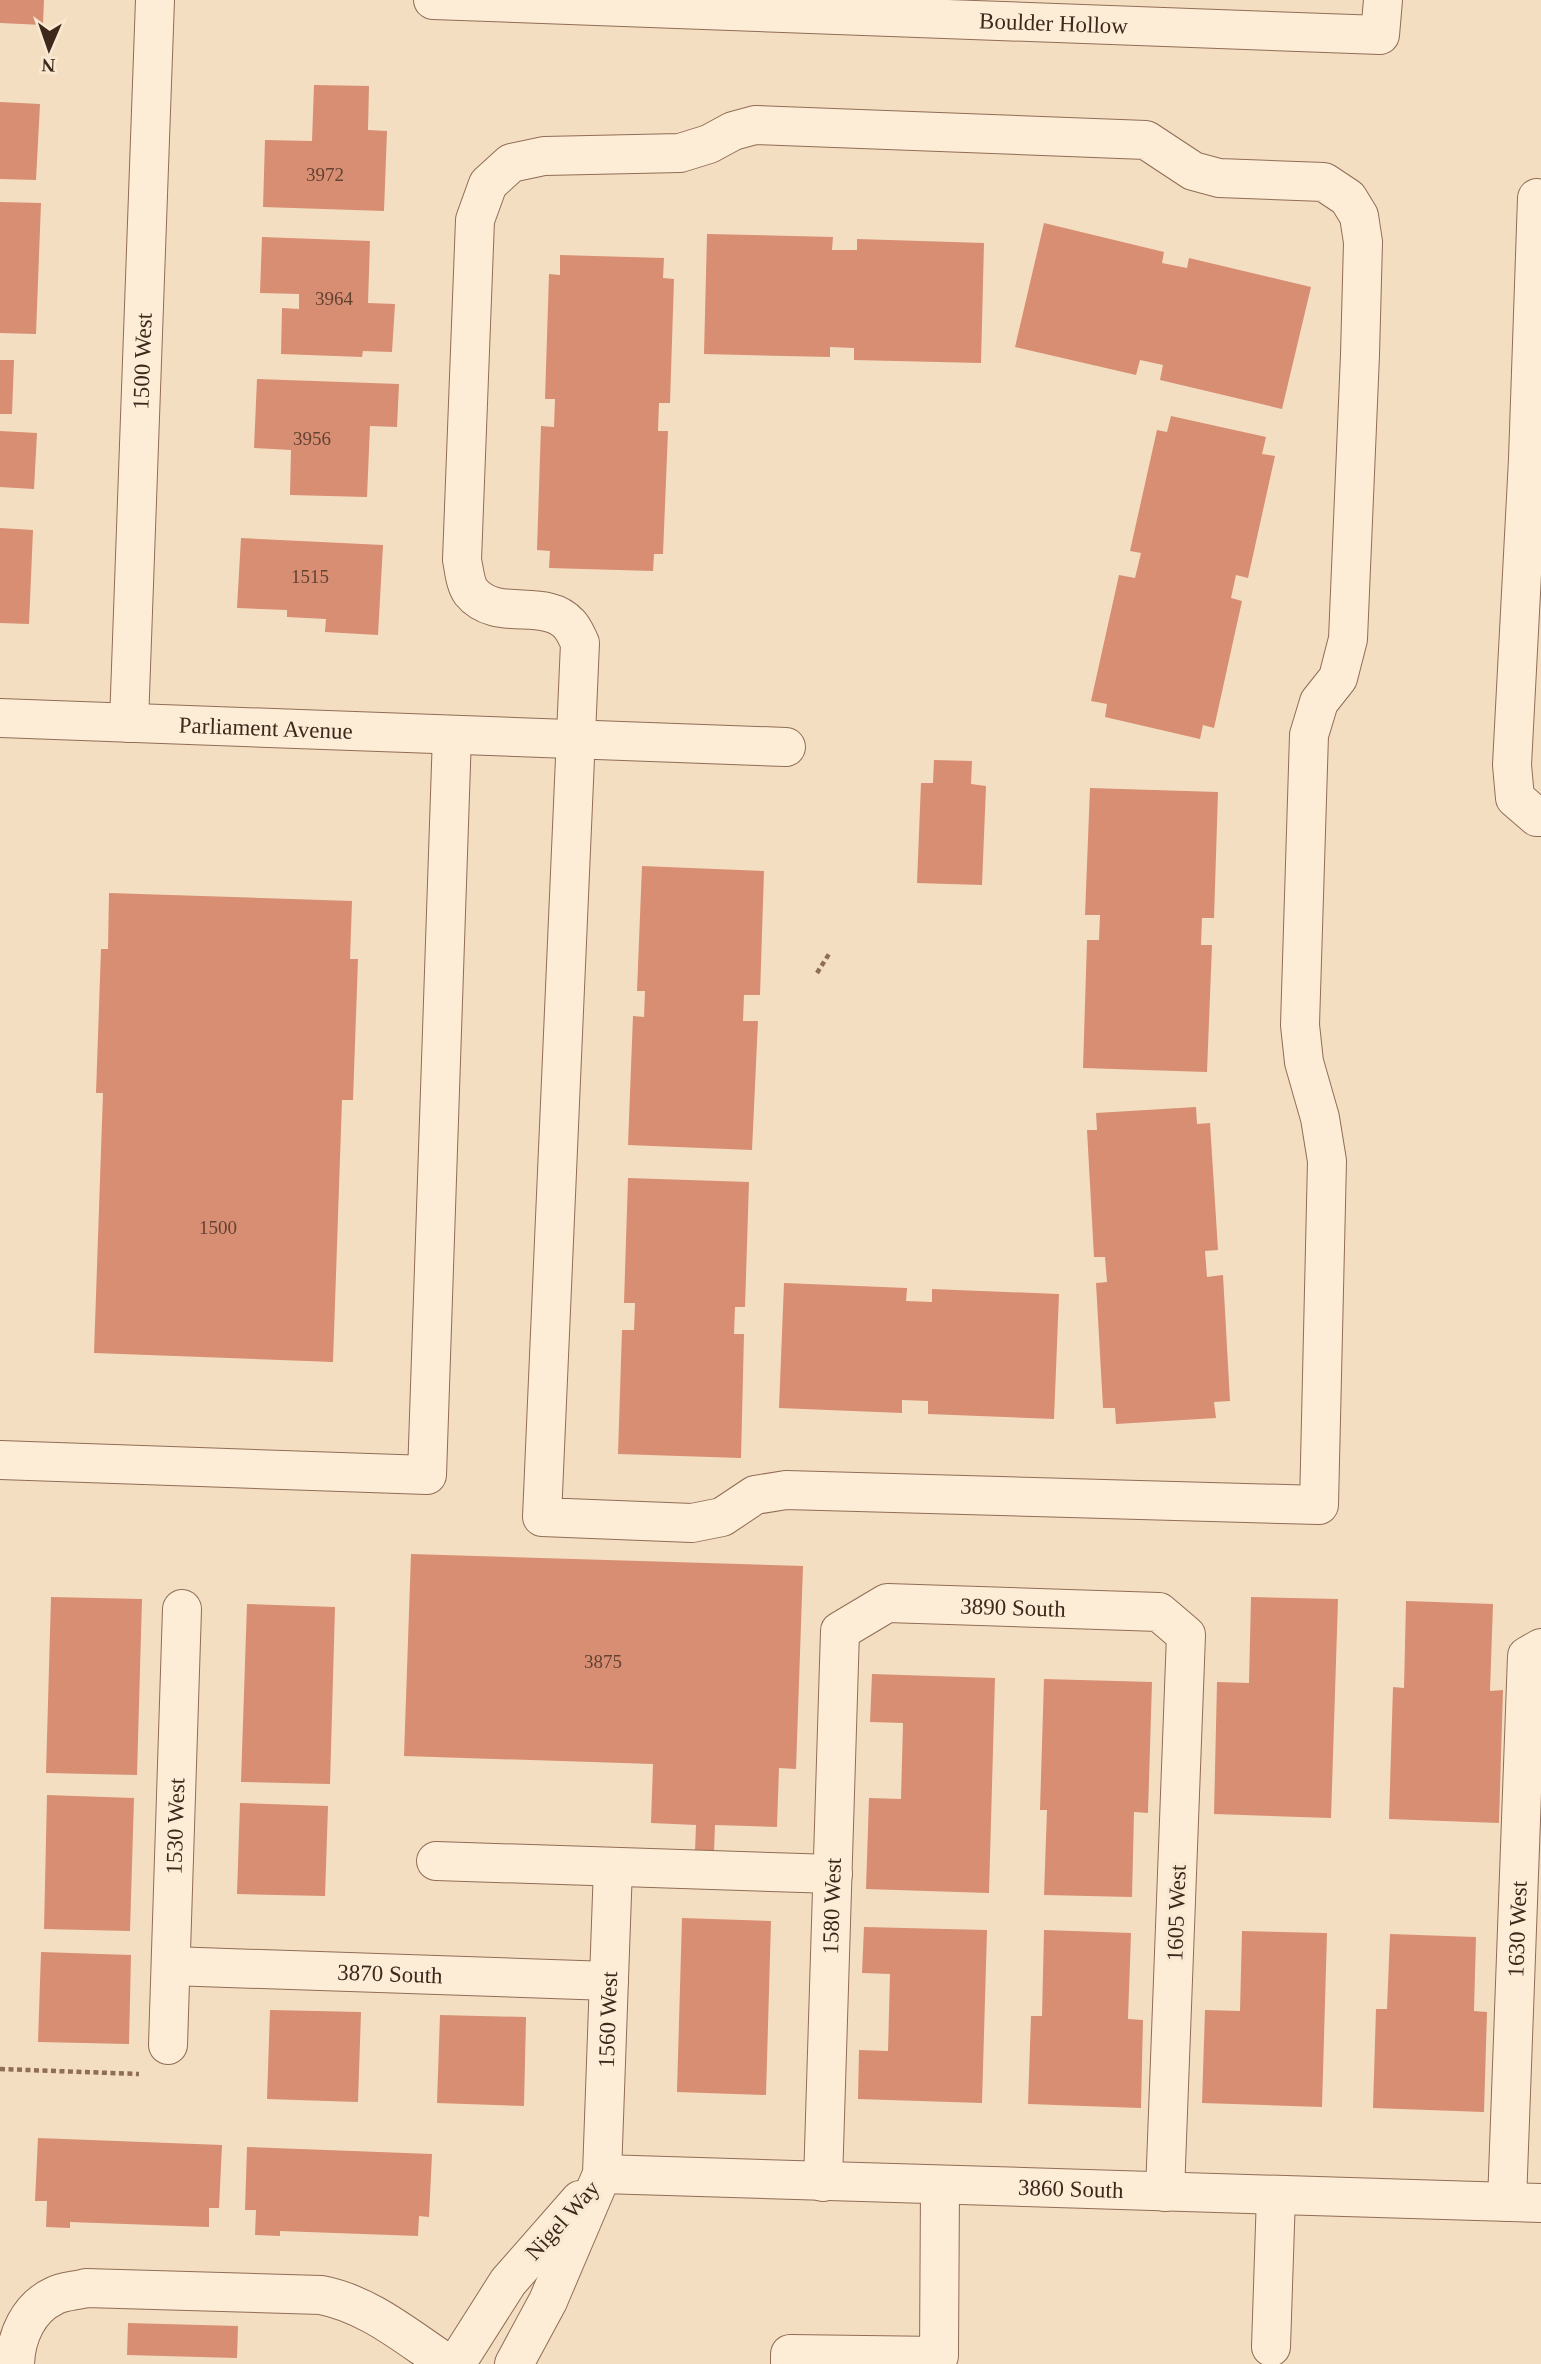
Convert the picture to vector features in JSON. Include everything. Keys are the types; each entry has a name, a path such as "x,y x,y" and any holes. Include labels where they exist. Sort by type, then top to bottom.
{"street":[{"name":"1500 West","path":"129,723 155,0"},
{"name":"Boulder Hollow","path":"433,0 1381,17"},
{"path":"755,125 1146,140 1193,171 1219,177 1324,182 1348,198 1359,216 1363,242 1348,639 1338,678 1320,702 1309,735 1300,1025 1304,1062 1320,1118 1327,1161 1319,1505 786,1490 755,1495 722,1517 692,1523 542,1517 576,739 580,643 569,623 552,612 506,609 481,600 470,590 462,560 475,220 488,184 511,163 544,156 680,153 709,145 733,131 755,125"},
{"path":"1537,198 1528,459 1512,765 1515,797 1537,817 1541,817"},
{"name":"Parliament Avenue","path":"0,718 786,747"},
{"path":"0,1460 426,1475 452,735"},
{"name":"3890 South","path":"840,1631 887,1603 1158,1612 1186,1635"},
{"name":"1530 West","path":"168,2045 182,1609"},
{"name":"1580 West","path":"823,2182 840,1631"},
{"name":"1605 West","path":"1165,2192 1186,1635"},
{"name":"1630 West","path":"1524,2203 1534,1652"},
{"path":"436,1861 833,1874"},
{"name":"1560 West","path":"602,2174 613,1867"},
{"name":"3870 South","path":"171,1966 609,1981"},
{"name":"3860 South","path":"602,2174 1524,2203"},
{"name":"Nigel Way","path":"456,2364 508,2282 602,2174"},
{"name":"Nigel Way","path":"514,2364 545,2306 602,2174"},
{"path":"790,2364 790,2354 939,2357 940,2185"},
{"path":"1271,2347 1276,2195"},
{"path":"15,2364 20,2332 33,2313 54,2296 86,2288 321,2295 341,2299 365,2310 448,2364"}],"path":[{"path":"817,973 829,954"},
{"path":"0,2069 169,2075 168,2045"}],"building":[{"path":"0,0 44,0 43,25 0,23"},
{"path":"314,85 369,86 368,130 387,131 384,211 263,207 265,140 312,141"},
{"path":"0,102 40,104 36,180 0,179"},
{"path":"0,202 41,203 36,334 0,333"},
{"path":"1044,223 1164,252 1162,263 1187,268 1189,258 1311,287 1282,409 1160,380 1163,365 1140,360 1136,375 1015,347"},
{"path":"707,234 833,237 832,250 857,250 857,239 984,243 981,363 854,360 854,348 830,347 830,357 704,354"},
{"path":"262,237 370,241 368,303 395,304 392,352 363,351 362,357 281,354 282,308 299,309 299,294 260,293"},
{"path":"560,255 664,258 663,278 674,279 670,403 659,403 658,431 668,431 663,554 654,554 653,571 549,568 550,551 537,550 541,426 554,427 555,399 545,399 549,274 560,275"},
{"path":"0,360 14,360 12,414 0,414"},
{"path":"257,379 399,384 397,427 370,426 367,497 290,495 291,450 254,448"},
{"path":"1171,416 1266,437 1262,454 1275,456 1248,578 1236,575 1231,598 1242,601 1214,728 1203,725 1200,739 1105,717 1107,704 1091,701 1119,575 1135,578 1141,553 1130,551 1157,430 1167,432"},
{"path":"0,431 37,433 34,489 0,487"},
{"path":"0,528 33,530 29,624 0,623"},
{"path":"241,538 383,545 378,635 325,632 326,619 287,617 287,610 237,608"},
{"path":"934,760 972,761 971,784 986,786 982,885 917,883 921,783 933,783"},
{"path":"1090,788 1218,792 1214,918 1202,918 1201,945 1212,945 1207,1072 1083,1068 1087,940 1099,940 1100,915 1085,915"},
{"path":"642,866 764,871 760,995 744,995 743,1021 758,1021 752,1150 628,1145 633,1016 644,1017 645,991 637,991"},
{"path":"109,893 352,901 350,959 358,959 353,1100 342,1100 333,1362 94,1353 103,1093 96,1093 101,949 108,949"},
{"path":"1196,1107 1197,1124 1210,1123 1218,1250 1205,1251 1207,1277 1223,1275 1230,1401 1214,1402 1216,1418 1116,1424 1115,1408 1103,1408 1096,1283 1107,1282 1105,1257 1094,1257 1087,1130 1097,1130 1096,1113"},
{"path":"628,1178 749,1182 745,1307 735,1307 734,1334 744,1334 741,1458 618,1454 622,1330 634,1330 635,1303 624,1303"},
{"path":"784,1283 907,1288 906,1301 932,1302 932,1289 1059,1294 1054,1419 928,1414 928,1401 902,1400 902,1413 779,1408"},
{"path":"411,1554 803,1566 796,1769 779,1768 777,1827 715,1825 714,1852 695,1851 696,1825 651,1823 653,1764 404,1756"},
{"path":"51,1597 142,1599 137,1775 46,1773"},
{"path":"1251,1597 1338,1599 1331,1818 1214,1814 1217,1682 1249,1683"},
{"path":"1406,1601 1493,1604 1490,1691 1503,1690 1499,1823 1389,1819 1393,1687 1404,1688"},
{"path":"247,1604 335,1607 330,1784 241,1782"},
{"path":"872,1674 995,1678 989,1893 866,1889 869,1798 901,1799 903,1723 870,1722"},
{"path":"1044,1679 1152,1682 1148,1813 1134,1812 1132,1897 1044,1895 1047,1810 1040,1810"},
{"path":"47,1795 134,1798 130,1931 44,1929"},
{"path":"240,1803 328,1806 325,1896 237,1894"},
{"path":"682,1918 771,1921 766,2095 677,2092"},
{"path":"864,1927 987,1930 982,2103 858,2099 859,2050 888,2051 890,1974 862,1973"},
{"path":"1044,1930 1131,1933 1128,2019 1143,2020 1141,2108 1028,2104 1031,2016 1042,2016"},
{"path":"1242,1931 1327,1933 1322,2107 1202,2103 1205,2010 1240,2011"},
{"path":"1390,1934 1476,1937 1474,2011 1487,2012 1484,2112 1373,2108 1376,2009 1387,2009"},
{"path":"41,1952 131,1955 129,2044 38,2042"},
{"path":"270,2010 361,2012 358,2102 267,2099"},
{"path":"440,2015 526,2017 524,2106 437,2103"},
{"path":"38,2138 222,2145 219,2208 209,2208 209,2227 70,2222 70,2228 46,2227 47,2201 35,2201"},
{"path":"247,2147 432,2154 429,2217 419,2216 418,2236 280,2231 280,2236 255,2235 256,2210 245,2210"},
{"path":"128,2323 238,2326 237,2358 127,2355"}]}
